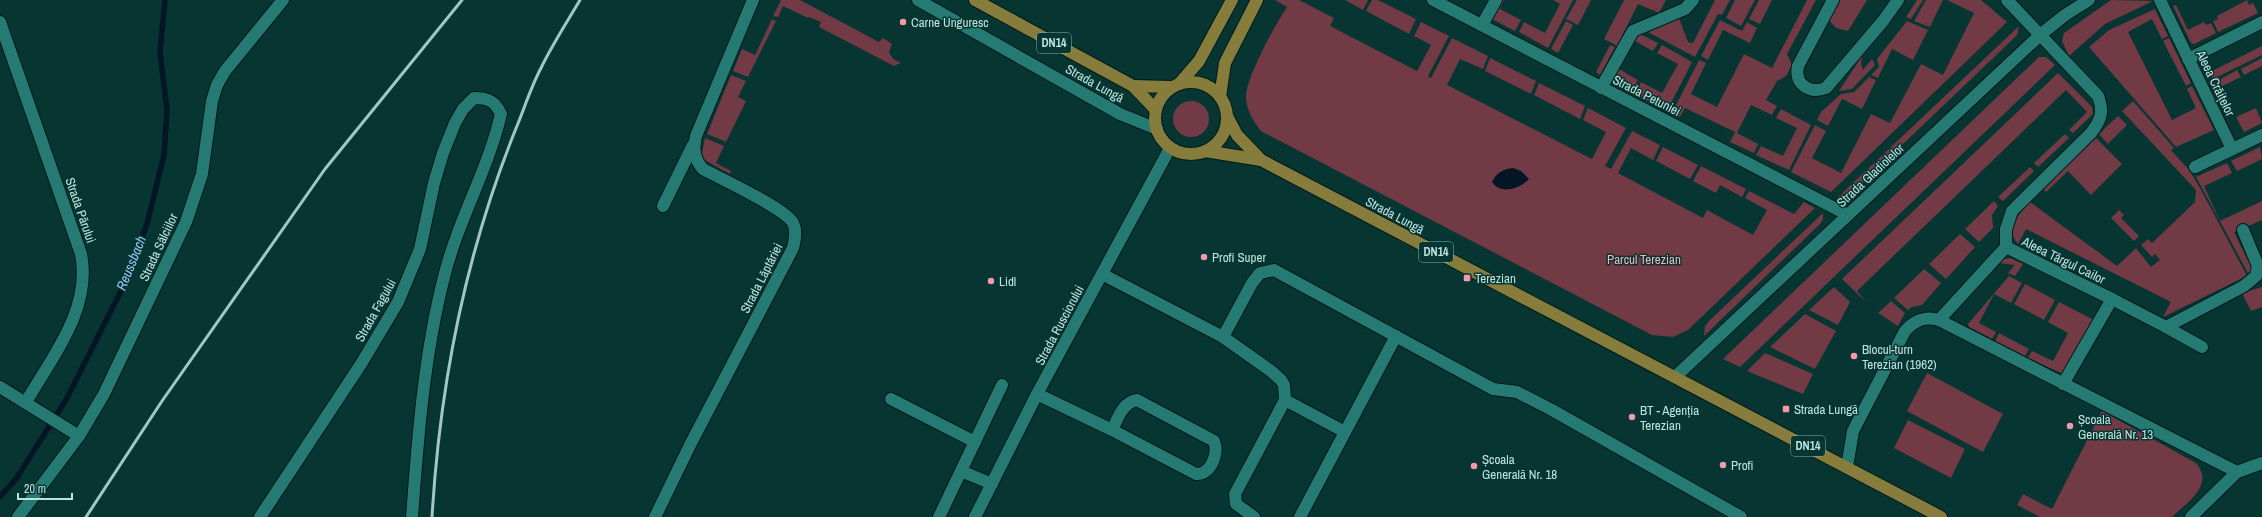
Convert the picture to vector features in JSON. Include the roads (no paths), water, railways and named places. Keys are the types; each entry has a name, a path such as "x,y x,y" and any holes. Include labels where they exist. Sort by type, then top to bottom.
{"main road":[{"name":"Strada Lungă","path":"975,0 1134,86 1156,110"},
{"path":"1170,148 1162,139 1157,129 1156,110 1159,101 1199,61 1232,0"},
{"path":"1220,97 1225,63 1257,0"},
{"path":"1176,85 1191,82 1202,84 1212,89 1220,97"},
{"name":"Strada Lungă","path":"1134,86 1176,85"},
{"name":"DN14","path":"1220,97 1227,116"},
{"path":"1205,151 1222,137 1226,127 1227,116"},
{"name":"Strada Lungă","path":"1227,116 1237,135 1261,160 1941,517"},
{"name":"DN14","path":"1170,148 1181,153 1193,154 1205,151"},
{"name":"Strada Lungă","path":"1205,151 1261,160"}],"street":[{"name":"Strada Sălciilor","path":"18,517 79,436 104,394 186,222 202,174 212,101 217,85 225,71 283,0"},
{"path":"663,206 694,143 753,0"},
{"name":"Strada Lungă","path":"918,0 1120,114 1157,129"},
{"name":"Strada Petuniei","path":"1433,0 1848,215"},
{"path":"1482,25 1496,0"},
{"path":"1601,88 1633,31 1685,9 1693,0"},
{"path":"1833,0 1798,66 1797,73 1801,85 1811,90 1819,91 1826,88 1883,21 1898,0"},
{"path":"2006,247 2006,229 2012,211 2098,125 2102,111 2098,96 2007,0"},
{"name":"Strada Gladiolelor","path":"1675,377 2040,35 2089,0"},
{"name":"Aleea Crăițelor","path":"2160,0 2232,149"},
{"name":"Strada Părului","path":"0,22 84,266 84,280 81,298 72,324 29,404"},
{"path":"2188,59 2262,22"},
{"name":"Strada Fagului","path":"260,517 361,364 398,302 420,249 434,183 443,153 455,123 463,109 474,98 487,98 496,104 501,114 494,143 457,233 444,276 423,389 412,517"},
{"path":"2195,167 2262,135"},
{"name":"Strada Lăptăriei","path":"656,517 691,443 793,248 795,239 793,223 782,212 703,169 697,162 694,154 694,143"},
{"name":"Strada Rusciorului","path":"978,516 992,484 1037,394 1170,148"},
{"path":"2166,327 2244,286 2256,276 2258,266 2243,230"},
{"name":"Aleea Târgul Cailor","path":"1940,320 2006,247 2112,299 2202,347"},
{"path":"1223,337 1252,283 1260,273 1274,270 1493,389 1517,392 1552,410 1741,517"},
{"path":"1102,274 1223,337 1271,371 1281,380 1284,385 1285,400 1234,494 1236,504 1249,514"},
{"name":"Aleea Târgul Cailor","path":"2063,384 2112,299"},
{"path":"1847,467 1853,431 1905,331 1916,321 1923,319 1940,320 2237,472"},
{"path":"1300,517 1396,336"},
{"path":"939,517 1002,385"},
{"path":"0,387 79,436"},
{"path":"1037,394 1112,430 1196,474 1202,474 1207,471 1216,453 1214,441 1137,400 1130,401 1125,406 1112,430"},
{"path":"891,399 975,442"},
{"path":"1285,400 1345,432"},
{"path":"2191,517 2237,472 2252,465 2262,463"},
{"path":"961,471 992,484"}],"water":[{"path":"1513,168 1521,171 1529,179 1520,186 1510,189 1500,188 1492,182 1500,172"}],"waterway":[{"name":"Reussbach","path":"0,497 16,479 66,400 122,289 147,224 164,155 167,110 160,52 165,0"}],"railway":[{"path":"86,517 162,401 325,169 462,0"},
{"path":"432,517 436,466 449,365 459,315 485,217 529,94 550,51 580,0"}],"place":[{"name":"Carne Unguresc","path":"903,22"},
{"name":"Profi Super","path":"1204,257"},
{"name":"Terezian","path":"1467,278"},
{"name":"Lidl","path":"991,281"},
{"name":"Blocul-turn Terezian (1962)","path":"1854,356"},
{"name":"Strada Lungă","path":"1786,409"},
{"name":"BT - Agenția Terezian","path":"1632,417"},
{"name":"Școala Generală Nr. 13","path":"2070,426"},
{"name":"Profi","path":"1723,465"},
{"name":"Școala Generală Nr. 18","path":"1474,466"}],"park label":[{"name":"Parcul Terezian","path":"1644,259"}]}
